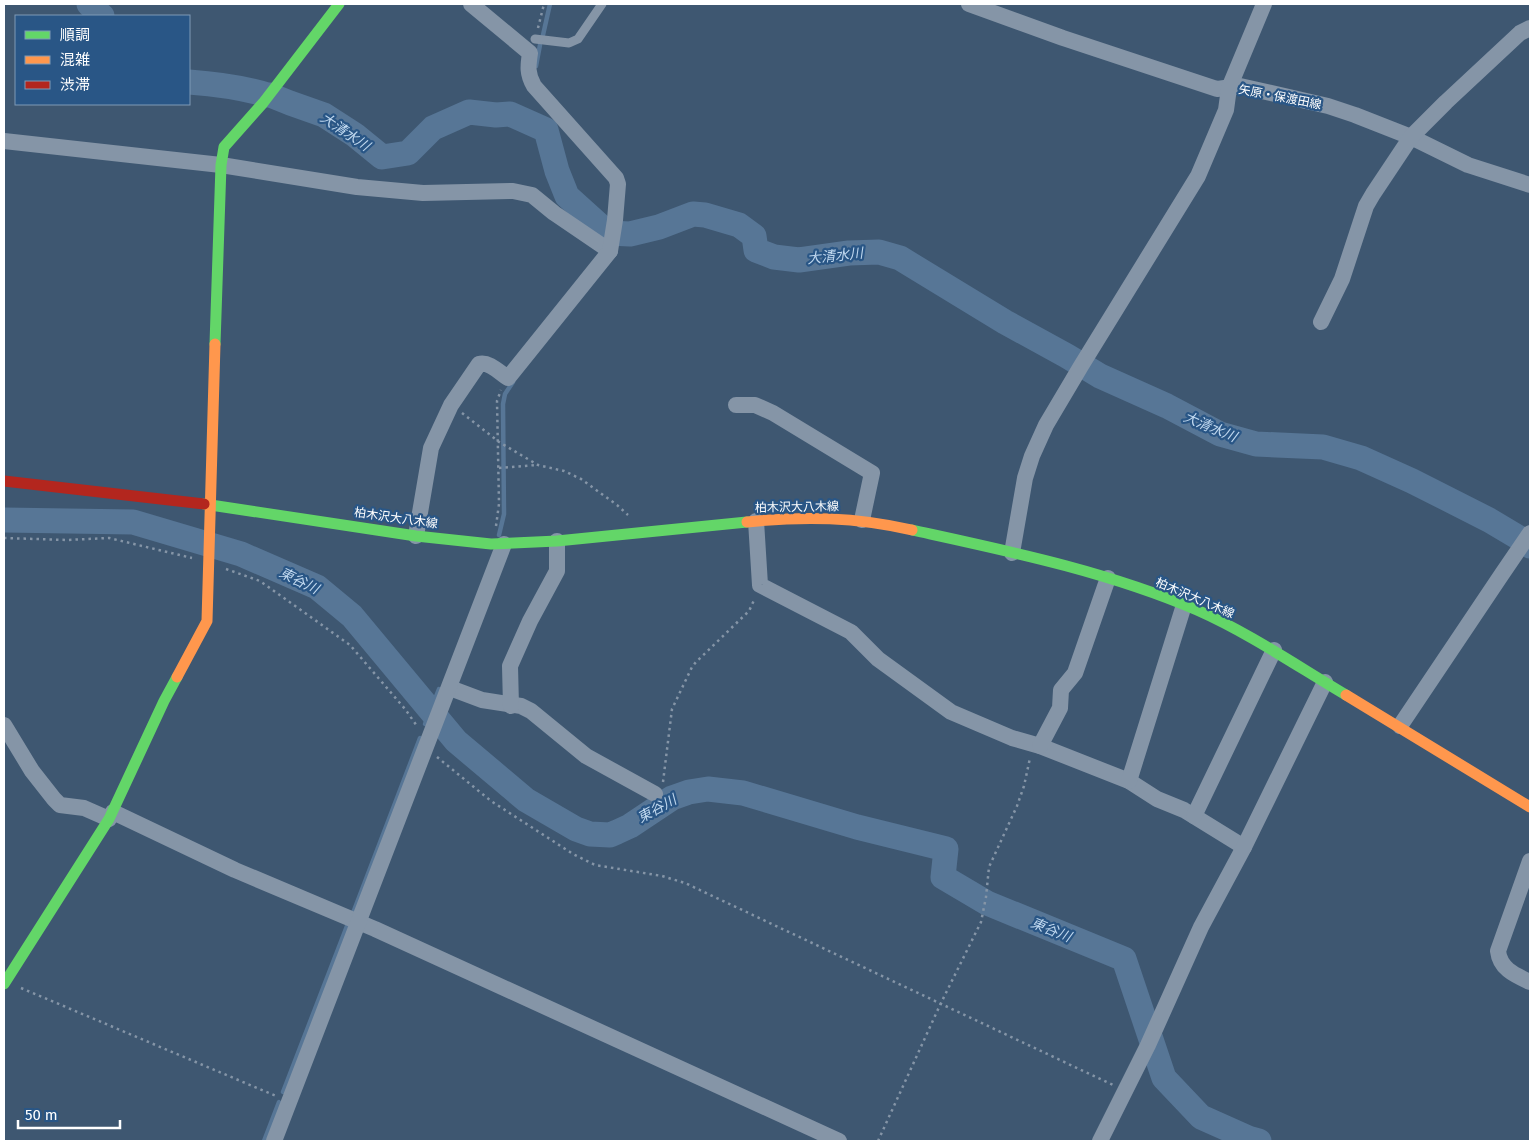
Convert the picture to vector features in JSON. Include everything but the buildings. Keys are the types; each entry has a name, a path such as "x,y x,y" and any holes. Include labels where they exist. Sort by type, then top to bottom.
{"main road":[{"path":"4,984 111,815 164,701 207,621 221,165 224,147 263,102 339,4"},
{"name":"柏木沢大八木線","path":"4,480 211,505 416,536 491,544 499,539 557,541 756,521 862,520 915,530 1108,578 1184,605 1274,650 1530,807"}],"street":[{"path":"416,536 431,448 451,405 479,364 487,364 508,378 611,248 615,220 618,184 616,178 534,86 528,71 530,54 471,4"},
{"name":"矢原・保渡田線","path":"969,4 1063,38 1217,89 1240,86 1328,106 1411,137 1468,165 1530,185"},
{"path":"1012,553 1025,478 1032,456 1046,425 1198,176 1226,110 1229,88 1264,4"},
{"path":"1321,322 1342,279 1366,206 1411,137 1452,95 1520,33 1530,28"},
{"path":"4,141 221,165 357,187 423,193 513,191 532,195 554,213 611,248"},
{"path":"736,405 755,405 773,413 872,473 862,520"},
{"path":"756,521 760,585 851,632 878,659 951,712 1012,738 1037,745 1129,782 1157,799 1184,810 1244,847"},
{"path":"1400,726 1528,538"},
{"path":"274,1141 448,692 499,539"},
{"path":"511,706 510,666 530,620 557,571 557,541"},
{"path":"1037,745 1060,708 1061,690 1075,673 1108,578"},
{"path":"1129,782 1184,605"},
{"path":"1194,816 1274,650"},
{"path":"1100,1141 1126,1091 1200,927 1244,847 1325,682"},
{"path":"448,692 511,706 521,706 531,711 586,756 655,794"},
{"path":"4,725 32,771 60,805 84,808 111,815 384,933 839,1141"},
{"path":"1530,862 1498,950 1499,958 1510,972 1530,982"}],"lane":[{"path":"535,39 569,42 578,39 602,4"}],"path":[{"path":"499,539 496,525 499,504 497,401 508,378"},
{"path":"451,405 499,442 538,465"},
{"path":"499,468 538,465 564,471 581,479 617,505 646,531"},
{"path":"4,538 67,540 109,538 208,560 260,582 350,644 418,727 491,801 573,854 595,865 662,876 685,883 940,1005 1126,1091"},
{"path":"655,794 662,791 672,709 692,667 749,611 760,585"},
{"path":"878,1141 940,1005 981,922 989,867 1019,799 1037,745"},
{"path":"19,987 289,1102"}],"waterway":[{"name":"大清水川","path":"89,4 101,15"},
{"path":"543,35 550,4"},
{"path":"536,66 540,45"},
{"name":"大清水川","path":"190,82 228,86 270,95 324,115 355,135 382,157 408,153 433,128 469,112 496,115 510,114 546,130 557,171 567,196 608,233 630,234 659,227 693,214 705,215 739,225 754,236 756,250 774,257 799,260 849,253 879,252 900,258 1005,322 1100,376 1167,406 1220,434 1256,444 1323,447 1361,458 1412,481 1489,520 1530,546"},
{"path":"499,535 504,514 503,404 505,394 513,382"},
{"name":"東谷川","path":"4,520 133,522 241,554 317,587 352,616 456,741 526,800 576,829 590,834 610,835 630,826 672,798 689,792 708,789 743,793 857,827 946,849 943,877 987,903 1124,959 1164,1078 1201,1117 1259,1141"},
{"name":"東谷川","path":"425,724 439,689"},
{"path":"353,913 420,738"},
{"path":"283,1092 347,926"},
{"path":"264,1141 279,1102"}],"traffic: fast":[{"path":"215,344 221,165 224,147 263,103 339,4"},
{"path":"204,504 416,536 491,544 557,541 747,522"},
{"path":"912,530 1056,563 1163,596 1235,629 1346,695"},
{"path":"4,984 109,819 177,677"}],"traffic: slow":[{"path":"177,677 207,621 215,344"},
{"path":"747,522 810,518 870,522 912,530"},
{"path":"1346,695 1530,807"}],"traffic: jam":[{"path":"4,481 204,504"}]}
